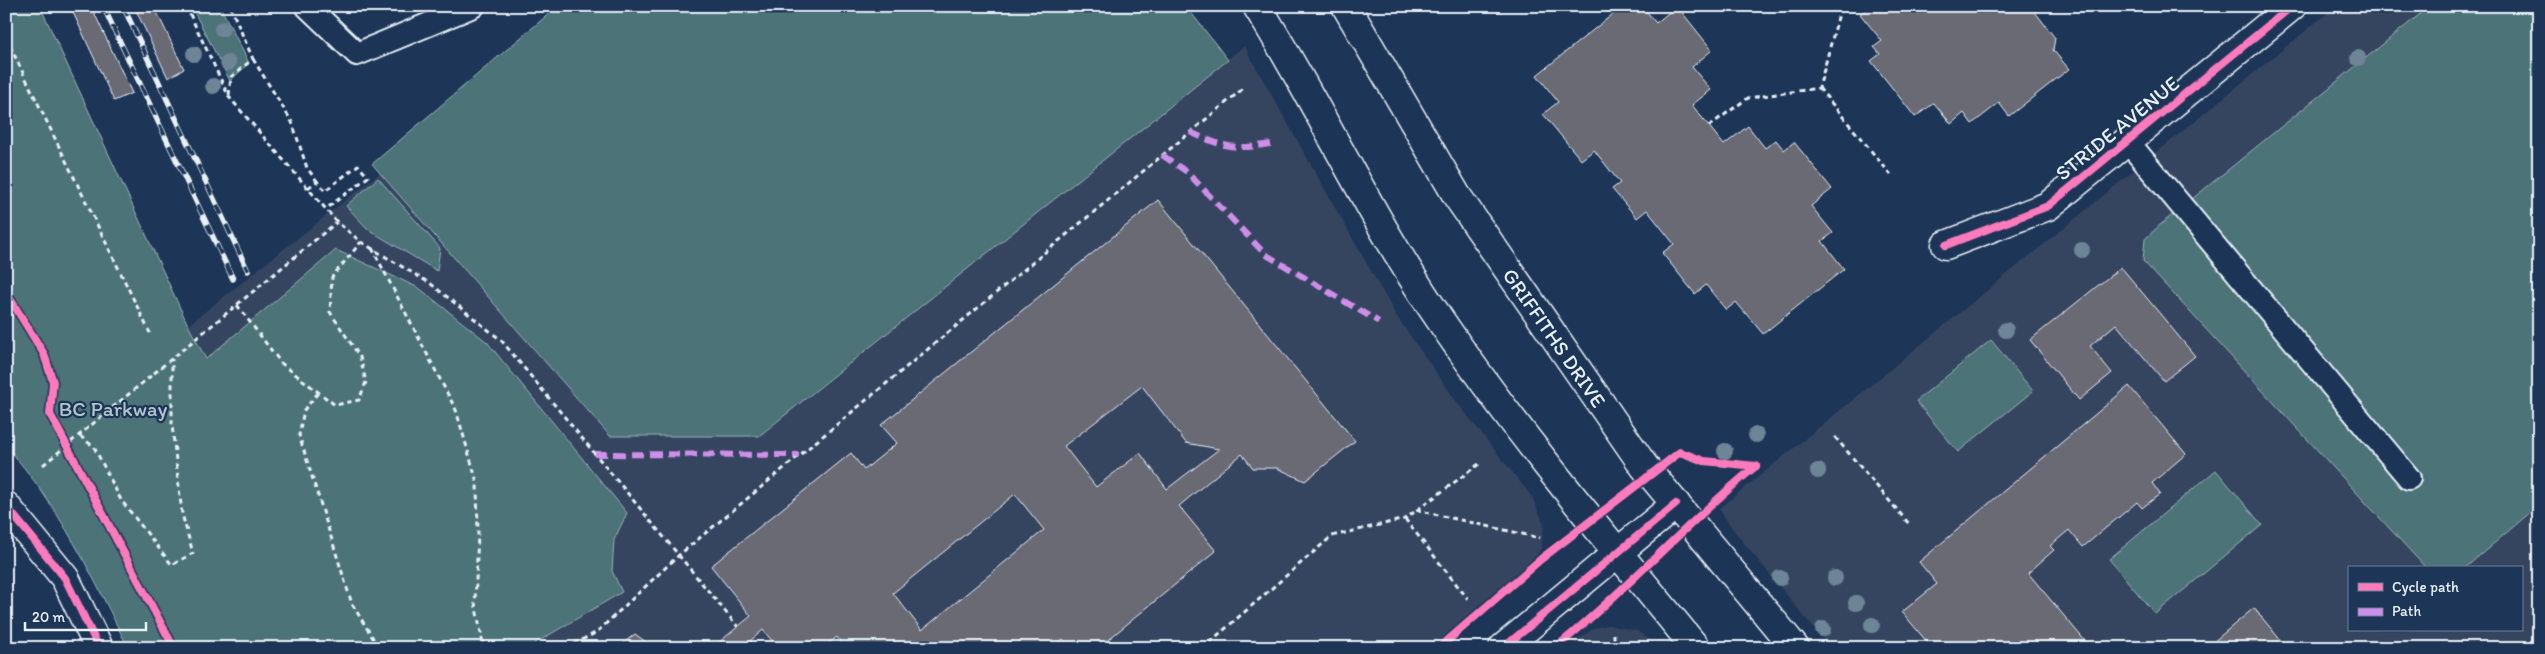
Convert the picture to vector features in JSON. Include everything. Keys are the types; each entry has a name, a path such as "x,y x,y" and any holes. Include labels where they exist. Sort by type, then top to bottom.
{"main road":[{"path":"1257,6 1287,54 1391,240 1443,324 1569,493 1696,648"},
{"name":"GRIFFITHS DRIVE","path":"1346,6 1457,196 1644,466 1795,648"},
{"name":"STRIDE AVENUE","path":"1946,245 2048,206 2292,6"},
{"path":"1503,648 1676,504"},
{"path":"6,506 66,578 98,648"}],"lane":[{"path":"307,6 357,54 474,6"},
{"path":"2128,142 2410,478"}],"path":[{"path":"186,6 229,97 337,222 361,242 371,246 431,284 501,340 738,627"},
{"path":"230,6 253,58 292,122 307,168 325,191 358,165 368,177 326,208"},
{"path":"1820,88 1840,10 1845,6"},
{"path":"6,38 150,333"},
{"path":"229,97 231,77 253,58"},
{"path":"566,648 597,632 678,555 1245,87"},
{"path":"1709,126 1748,98 1820,88"},
{"path":"1820,88 1892,176"},
{"path":"308,188 317,180"},
{"path":"43,465 337,222"},
{"path":"237,305 281,364 318,393 334,405 359,400 366,382 360,357 330,312 332,277 361,242"},
{"path":"371,246 456,410 477,482 478,534 475,603 484,648"},
{"path":"80,436 94,448 121,500 172,565 193,552 182,514 172,425 172,359"},
{"path":"318,393 304,410 299,435 352,604 379,648"},
{"path":"1836,437 1910,525"},
{"path":"1203,648 1332,536 1405,519 1478,464"},
{"path":"1416,510 1540,538"},
{"path":"1405,519 1468,599"},
{"path":"1614,631 1614,648"},
{"path":"750,641 755,648"}],"shaded area":[{"path":"2336,6 2539,6 2539,648 1830,648 1735,532 1719,509"},
{"path":"1244,46 1397,317 1459,405 1532,497 1544,524 1541,549 1527,568 1431,648 363,648 188,325 380,173 610,436 759,436"},
{"path":"1608,625 1637,631 1657,648 1566,648 1594,628"}],"green space":[{"name":"BC Parkway","path":"6,6 40,6 188,325 206,359 336,250 419,288 487,342 627,513 614,540 612,571 622,592 527,648 128,648 102,594 59,517 6,446"},
{"path":"191,6 220,6 249,63 230,81"},
{"path":"558,6 1186,6 1228,60 759,436 610,436 372,164"},
{"path":"2430,6 2539,6 2539,505 2467,566 2424,566 2143,261 2145,239"},
{"path":"378,178 440,248 437,271 369,230 346,206"},
{"path":"1991,340 2033,391 1958,452 1916,401"},
{"path":"2216,470 2262,525 2155,614 2109,559"}],"building":[{"path":"70,6 91,6 132,93 114,101"},
{"path":"134,6 154,6 184,69 168,78"},
{"path":"1623,6 1642,6 1656,23 1677,6 1712,50 1692,67 1711,90 1692,105 1724,145 1748,126 1765,148 1776,140 1784,150 1794,142 1832,189 1811,206 1833,233 1822,241 1844,269 1763,334 1736,302 1726,310 1706,285 1695,294 1662,253 1674,244 1647,210 1637,218 1612,189 1620,183 1594,150 1581,160 1543,114 1558,102 1537,75"},
{"path":"1871,6 2034,6 2032,8 2055,38 2053,50 2069,69 2009,116 1999,103 1972,124 1964,113 1951,124 1934,103 1915,117 1871,61 1880,54 1874,47 1882,41 1860,14"},
{"path":"1158,200 1355,441 1305,481 1277,468 1253,468 1242,454 1179,506 1216,551 1098,648 1070,648 1063,639 1051,648 845,648 837,637 823,648 778,648 763,630 742,648 712,648 751,616 711,566 851,453 864,470 897,443 881,425","holes":["1142,386 1186,443 1219,449 1167,489 1140,453 1096,487 1064,446","1015,494 1044,530 922,630 893,593"]},
{"path":"2121,267 2195,356 2164,381 2116,324 2090,346 2112,373 2079,400 2030,340"},
{"path":"2129,386 2186,454 2152,483 2160,494 2142,508 2137,502 2083,547 2069,530 2050,546 2054,550 2028,573 2091,648 1932,648 1902,612 1937,584 1919,562"},
{"path":"2254,608 2287,648 2206,648"},
{"path":"635,634 654,648 617,648"}],"railway":[{"path":"103,6 233,279"},
{"path":"123,6 248,271"}],"marked path":[{"path":"1190,132 1223,145 1251,147 1276,143"},
{"path":"1162,155 1187,172 1265,254 1379,322"},
{"path":"595,454 799,455"}],"cycle path":[{"path":"1946,245 2048,206 2292,6"},
{"path":"6,292 44,354 53,382 50,414 174,648"},
{"path":"1439,648 1541,559 1680,452 1704,461 1756,466"},
{"path":"1555,648 1607,604 1705,510 1756,466"},
{"path":"1503,648 1676,504"},
{"path":"6,506 65,578 99,648"}]}
